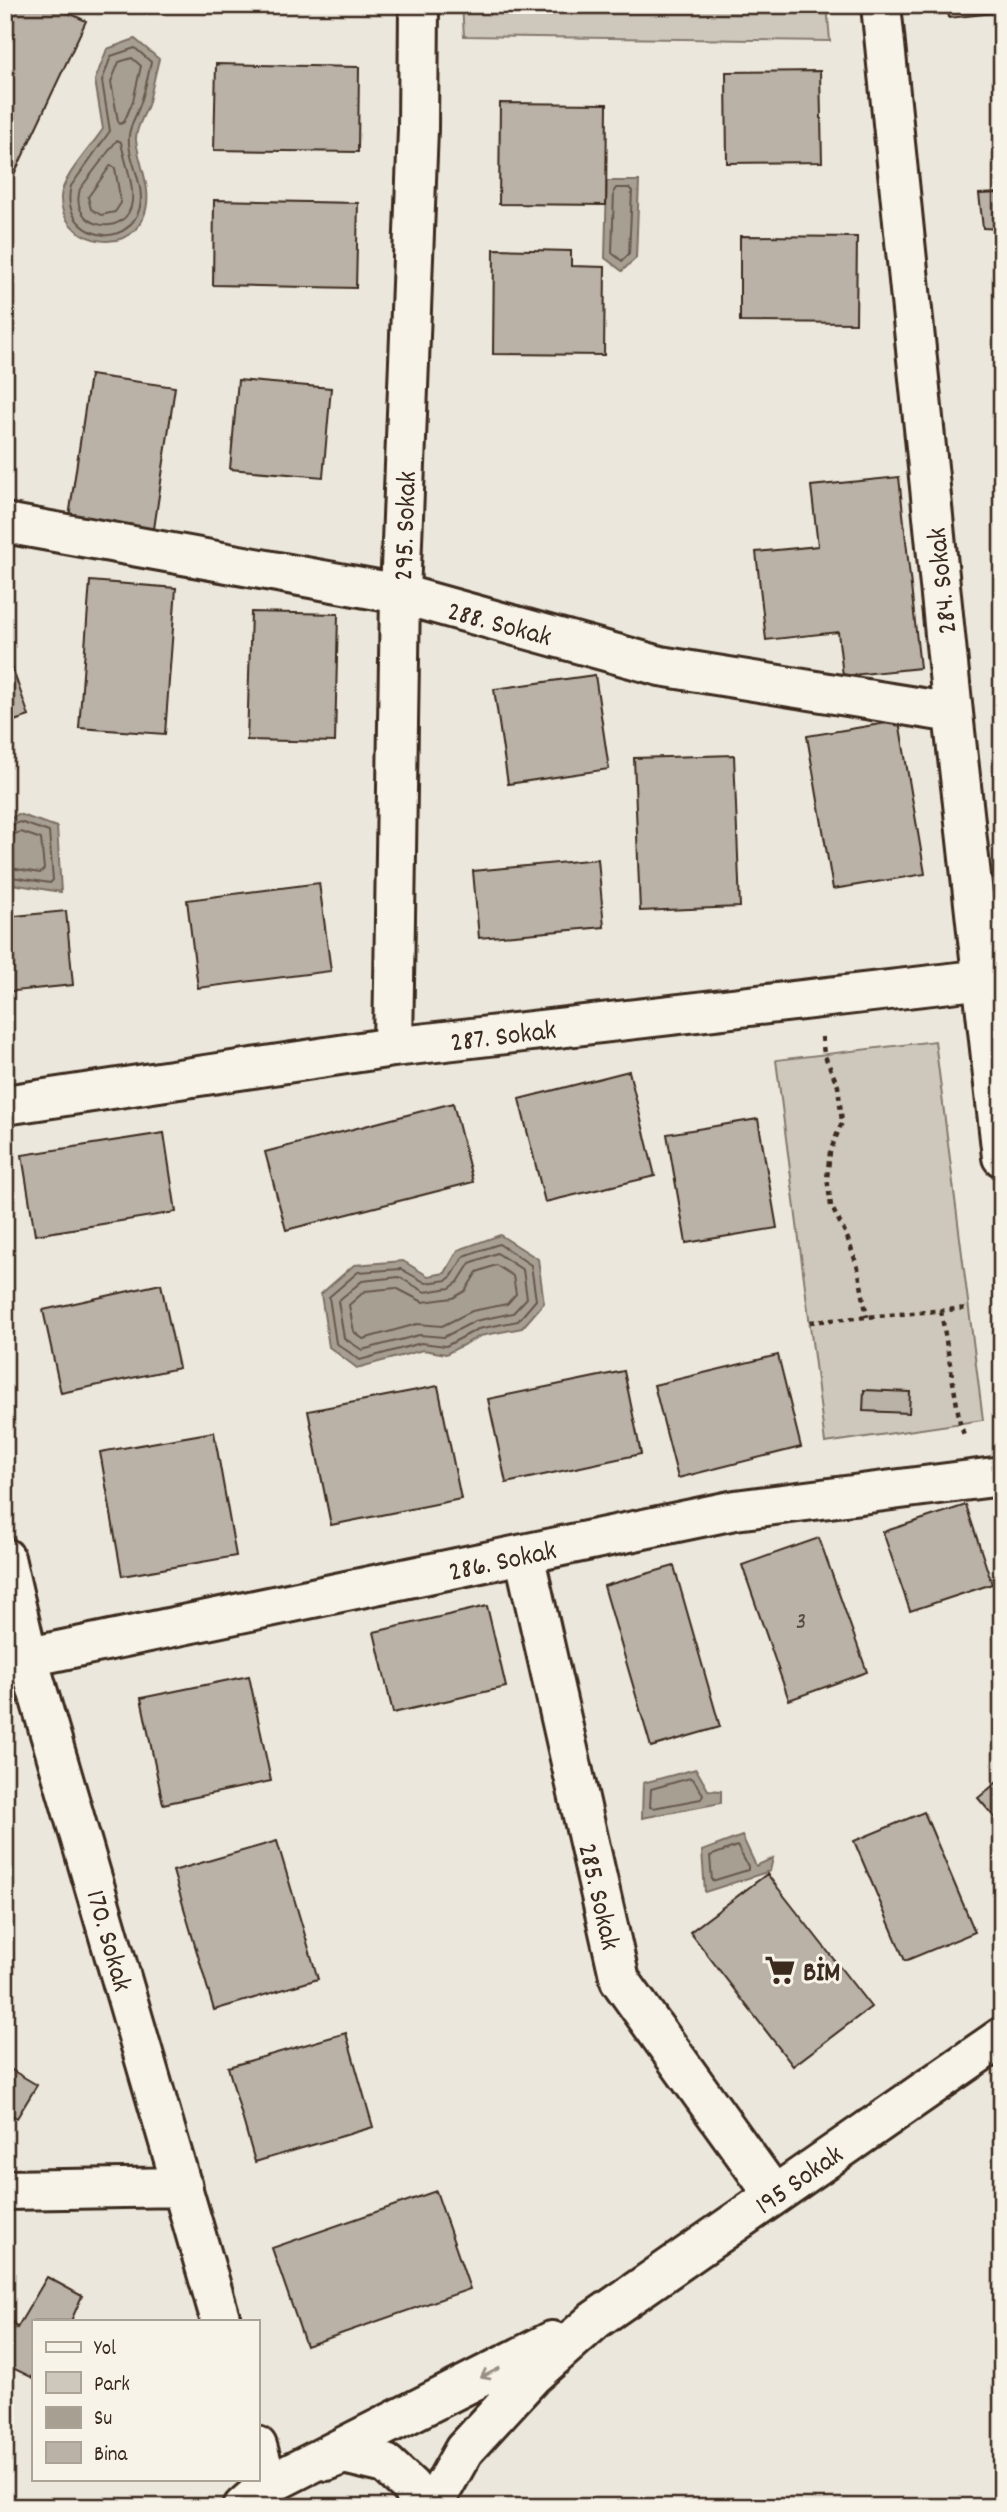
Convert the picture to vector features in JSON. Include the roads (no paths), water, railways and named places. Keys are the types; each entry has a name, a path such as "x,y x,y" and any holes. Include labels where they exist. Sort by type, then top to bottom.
{"street":[{"name":"295. Sokak","path":"393,1047 400,594 418,129 419,5"},
{"name":"284. Sokak","path":"881,5 953,713 992,978 1002,1157"},
{"name":"288. Sokak","path":"5,523 400,594 660,666 953,713"},
{"name":"287. Sokak","path":"5,1105 393,1047 992,978"},
{"name":"286. Sokak","path":"17,1660 735,1510 990,1477"},
{"name":"285. Sokak","path":"524,1554 620,1980 774,2194"},
{"name":"170. Sokak","path":"5,1558 17,1660 183,2187 221,2320"},
{"name":"195 Sokak","path":"595,2320 1002,2037"},
{"path":"5,2190 183,2187"},
{"path":"255,2500 595,2320"},
{"path":"432,2507 464,2449 533,2375 595,2320"},
{"path":"255,2500 344,2454 386,2464 411,2487 419,2507"},
{"path":"255,2500 256,2480"}],"water":[{"path":"135,39 159,59 148,105 136,136 147,189 146,209 134,231 122,238 109,241 94,239 81,234 70,225 63,212 61,197 66,180 103,129 95,80 107,49"},
{"path":"607,181 639,181 636,258 622,271 605,258"},
{"path":"18,814 57,827 61,892 5,883 5,822"},
{"path":"500,1235 538,1259 544,1303 522,1328 480,1336 446,1354 423,1350 357,1368 329,1347 321,1294 354,1265 403,1261 428,1276 445,1273 458,1250"},
{"path":"696,1769 708,1790 721,1791 721,1803 642,1818 643,1783"},
{"path":"742,1836 756,1866 773,1858 770,1871 705,1892 702,1851"}],"place":[{"name":"BİM","path":"780,1970"}]}
